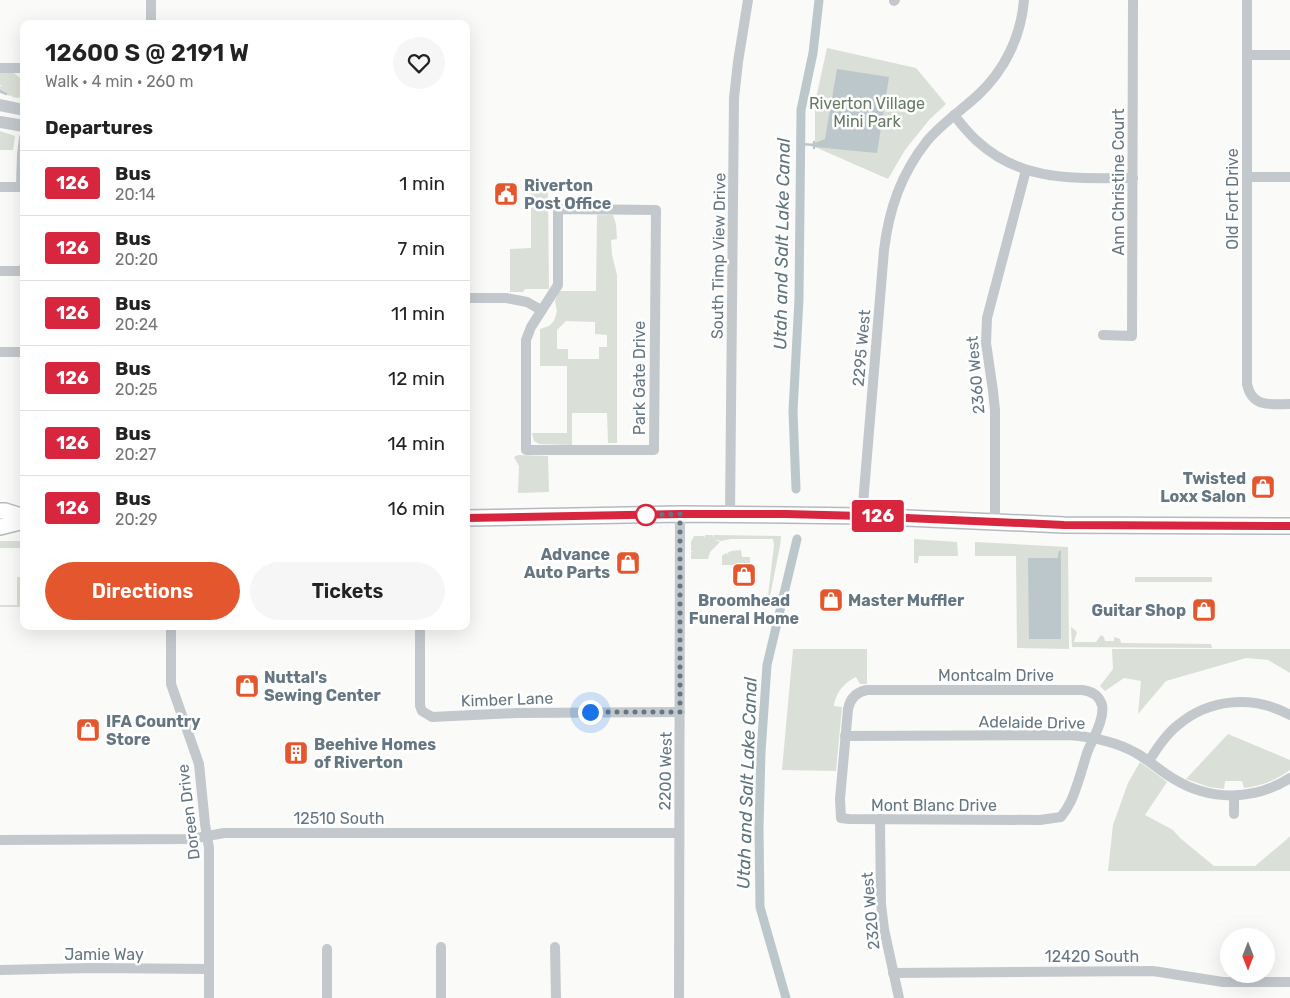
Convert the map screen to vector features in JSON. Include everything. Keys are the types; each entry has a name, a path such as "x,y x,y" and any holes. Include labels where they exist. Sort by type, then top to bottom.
{"main road":[{"path":"0,511 5,511 20,517"},
{"path":"470,518 730,514 862,516 1064,525 1290,526"},
{"path":"0,527 20,520"}],"street":[{"path":"151,0 151,20"},
{"name":"South Timp View Drive","path":"730,514 734,98 748,0"},
{"name":"2295 West","path":"862,516 884,250 889,217 899,186 928,140 978,95 1002,66 1016,39 1021,23 1024,0"},
{"name":"Ann Christine Court","path":"1103,335 1132,336 1133,0"},
{"name":"Old Fort Drive","path":"1247,0 1247,384 1251,396 1255,400 1263,403 1290,404"},
{"path":"1247,56 1290,56"},
{"path":"0,68 20,68"},
{"path":"0,105 20,109"},
{"path":"954,115 969,133 986,148 1006,161 1026,170 1053,176 1133,178"},
{"path":"0,122 20,125"},
{"name":"2360 West","path":"995,522 995,410 994,391 986,343 987,318 1026,170"},
{"path":"1247,177 1290,177"},
{"path":"0,187 20,186"},
{"name":"Park Gate Drive","path":"558,209 656,210 654,450 526,450 526,340 531,326 541,310 558,285 558,209"},
{"path":"0,271 20,271"},
{"path":"470,298 506,298 527,302 541,310"},
{"path":"0,352 20,352"},
{"name":"2200 West","path":"679,998 680,514"},
{"name":"Doreen Drive","path":"172,630 171,684 199,764 208,836 209,998"},
{"name":"Kimber Lane","path":"420,630 420,706 422,711 432,717 516,713 680,712"},
{"name":"Montcalm Drive","path":"852,698 867,690 1087,691 1096,695 1102,706 1094,738"},
{"name":"Mont Blanc Drive","path":"852,698 849,703 845,736 840,799 841,818 860,820 1040,820 1061,817 1071,800 1094,738"},
{"path":"1149,761 1178,724 1207,708 1228,702 1251,702 1273,707 1290,715"},
{"name":"Adelaide Drive","path":"845,736 1069,736 1094,738 1120,745 1135,752 1187,787 1218,796 1251,794 1282,784 1290,778"},
{"path":"1234,796 1234,814"},
{"name":"2320 West","path":"880,820 881,904 884,929 899,998"},
{"name":"12510 South","path":"0,840 191,839 224,833 679,833"},
{"path":"441,947 441,998"},
{"path":"555,947 556,998"},
{"path":"327,949 327,998"},
{"name":"Jamie Way","path":"0,970 92,968 209,969"},
{"name":"12420 South","path":"893,972 1153,971 1223,982 1290,982"}],"green space":[{"name":"Riverton Village Mini Park","path":"827,48 916,68 946,104 929,120 905,150 888,179 815,147 815,103"},
{"path":"0,73 14,73 20,78 19,98 0,93 0,86 3,86 0,85"},
{"path":"0,131 15,136 13,150 0,150"},
{"path":"531,191 548,191 549,289 525,289 523,292 510,292 510,249 531,248"},
{"path":"597,215 613,215 617,239 611,240 612,255 617,275 617,443 608,443 607,413 572,413 572,445 539,444 534,441 532,433 567,433 567,366 540,366 540,329 549,326 554,321 557,311 555,301 559,291 596,291","holes":["566,321 595,322 595,334 607,335 607,347 599,347 599,359 568,359 568,349 557,349 557,330"]},
{"path":"518,455 548,456 549,492 518,493 519,466 514,457"},
{"path":"705,535 712,535 714,538 713,535 781,536 770,596 768,596 774,545 773,539 731,539 721,541 714,539 720,542 710,552 708,559 691,559 691,552 693,552 691,551 691,542 694,536 704,536 705,538"},
{"path":"914,539 957,542 958,556 919,556 918,563 914,563"},
{"path":"0,541 20,541 20,548 0,548"},
{"path":"975,542 1068,547 1069,649 1017,648 1016,556 975,556"},
{"path":"741,550 742,557 750,557 750,565 722,565 722,556 726,553 730,557 727,553"},
{"path":"17,577 20,577 20,607 0,607 0,605 17,605"},
{"path":"1135,577 1212,577 1212,582 1135,582"},
{"path":"1071,627 1077,632 1074,642 1096,642 1101,635 1105,641 1114,641 1114,637 1120,639 1121,643 1211,644 1212,648 1072,647"},
{"path":"793,649 867,649 867,684 860,684 856,677 839,691 835,699 834,706 842,707 836,771 782,770"},
{"path":"1112,649 1290,649 1290,673 1268,660 1246,658 1166,681 1138,714 1141,681 1124,678 1105,691 1100,686 1113,669"},
{"path":"1228,734 1290,760 1290,770 1268,782 1244,788 1242,781 1225,781 1224,789 1209,787 1186,779"},
{"path":"1140,762 1167,782 1145,815 1173,830 1214,866 1255,866 1290,836 1290,871 1108,871 1113,825 1128,783"}],"shaded area":[{"path":"837,69 889,77 877,153 815,147 815,143 825,139"},
{"path":"1028,558 1061,558 1061,639 1029,639"}],"waterway":[{"name":"Utah and Salt Lake Canal","path":"796,489 793,411 799,299 801,110 813,53 819,0"},
{"path":"0,91 6,94"},
{"path":"814,142 814,148"},
{"path":"801,144 814,145"},
{"name":"Utah and Salt Lake Canal","path":"786,998 760,907 759,828 761,752 767,665 797,539"},
{"path":"1059,558 1060,552"}],"bus line":[{"name":"126","path":"470,518 786,514 1064,525 1290,526"}],"place":[{"name":"Riverton Post Office","path":"506,194"},
{"name":"Twisted Loxx Salon","path":"1263,487"},
{"name":"Advance Auto Parts","path":"628,563"},
{"name":"Broomhead Funeral Home","path":"744,575"},
{"name":"Master Muffler","path":"831,600"},
{"name":"Guitar Shop","path":"1204,610"},
{"name":"Nuttal's Sewing Center","path":"247,686"},
{"name":"IFA Country Store","path":"88,730"},
{"name":"Beehive Homes of Riverton","path":"296,753"}],"route":[{"path":"590,712 680,712 680,514 642,515 646,515"}]}
